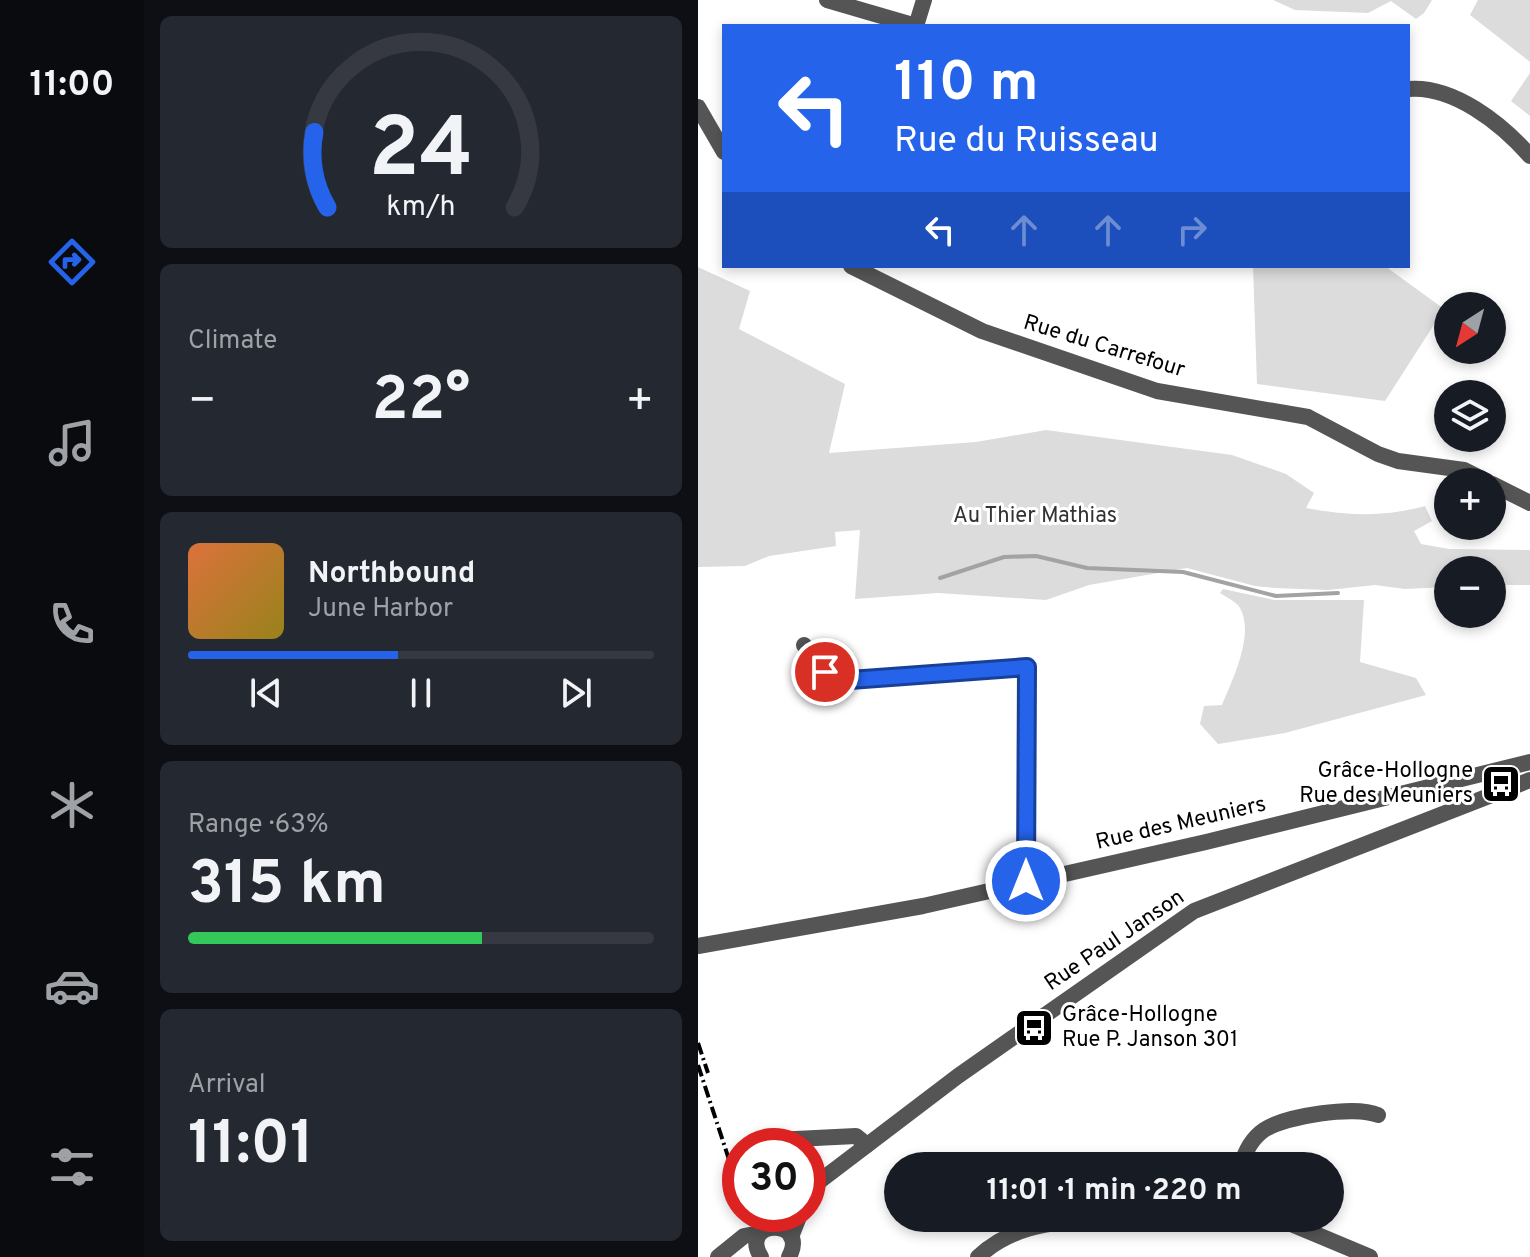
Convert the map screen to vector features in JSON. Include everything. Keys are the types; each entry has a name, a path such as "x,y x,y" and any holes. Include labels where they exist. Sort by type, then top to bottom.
{"street":[{"path":"827,0 909,24"},
{"path":"917,24 924,0"},
{"path":"1410,89 1432,89 1458,100 1494,124 1530,156"},
{"path":"698,107 722,149"},
{"name":"Rue du Carrefour","path":"855,268 982,331 1157,391 1308,417 1378,454 1398,461 1449,468"},
{"name":"Rue du Carrefour","path":"1506,491 1530,503"},
{"path":"804,645 825,672 850,680 1027,667 1026,881"},
{"name":"Rue des Meuniers","path":"698,946 854,920 1206,842 1530,762"},
{"name":"Rue Paul Janson","path":"826,1177 958,1076 1194,911 1530,780"},
{"path":"1245,1152 1254,1139 1281,1122 1360,1110 1378,1115"},
{"path":"826,1137 856,1136 867,1145"},
{"path":"718,1257 753,1232"},
{"path":"761,1257 756,1244 764,1232"},
{"path":"785,1232 793,1244 789,1257"},
{"path":"791,1237 793,1232"},
{"path":"978,1257 1003,1238 1017,1232"},
{"path":"1310,1232 1370,1257"}],"green space":[{"path":"1273,0 1432,0 1416,19 1391,1 1368,13 1295,10"},
{"path":"1478,0 1530,0 1530,62 1470,15"},
{"path":"1530,73 1530,116 1511,101"},
{"name":"Au Thier Mathias","path":"698,267 750,291 739,329 845,384 829,453 976,442 1046,430 1232,455 1286,474 1314,493 1306,508 1366,514 1425,506 1432,521 1414,531 1421,544 1449,549 1530,550 1530,585 1506,585 1506,556 1434,556 1434,588 1405,589 1375,585 1328,590 1275,588 1255,586 1187,568 1089,585 1046,600 938,593 855,599 860,530 835,532 836,546 769,556 745,566 698,567"},
{"path":"1253,268 1388,268 1434,302 1434,325 1385,401 1257,384"},
{"path":"1223,589 1274,600 1364,600 1360,662 1416,678 1426,695 1285,733 1218,744 1200,724 1204,706 1222,705 1236,670 1245,631 1240,608 1220,593"}],"waterway":[{"path":"940,578 1004,557 1036,556 1087,568 1183,572 1276,596 1338,593"}],"railway":[{"path":"698,1043 708,1073"},
{"path":"698,1065 722,1138"}],"place":[{"name":"Grâce-Hollogne Rue des Meuniers","path":"1501,784"},
{"name":"Grâce-Hollogne Rue P. Janson 301","path":"1034,1028"}],"route":[{"path":"825,672 850,680 1027,667 1026,881"}]}
